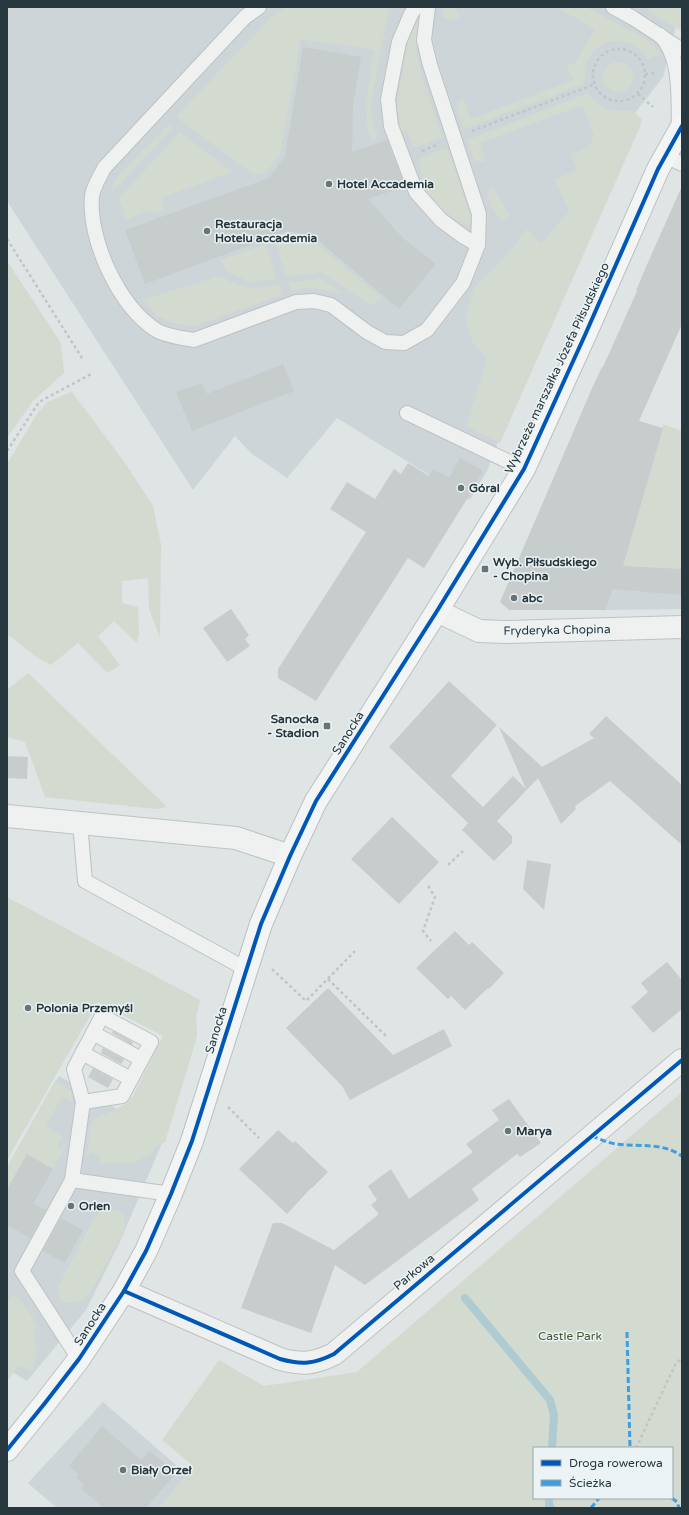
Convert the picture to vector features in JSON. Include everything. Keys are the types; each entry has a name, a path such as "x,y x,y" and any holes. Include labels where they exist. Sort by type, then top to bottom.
{"main road":[{"name":"Wybrzeże marszałka Józefa Piłsudskiego","path":"437,611 524,468 585,335 654,176 673,160 681,128"},
{"name":"Sanocka","path":"7,1450 46,1403 79,1359 124,1291 146,1251 192,1141 261,924 290,856 316,801 437,611"}],"street":[{"name":"Fryderyka Chopina","path":"437,611 479,631 505,632 682,627"},
{"path":"7,816 236,838 290,856"},
{"name":"Parkowa","path":"124,1291 280,1359 293,1363 307,1363 321,1360 334,1354 682,1060"}],"lane":[{"path":"259,7 245,17 104,168 92,195 92,222 98,246 117,287 138,315 156,331 179,338 194,340 296,302 314,301 331,305 367,332 385,342 404,343 427,330 463,283 478,245 479,214 430,65 424,40 428,7"},
{"path":"416,7 411,14 399,42 388,99 391,126 416,192 441,220 464,237 478,245"},
{"path":"613,7 682,50"},
{"path":"660,35 666,41 671,51 675,68 681,128"},
{"path":"407,413 524,468"},
{"path":"80,823 85,881 246,969"},
{"path":"79,1359 22,1271 72,1180 83,1102 74,1069 102,1016 151,1042 122,1096 83,1102"},
{"path":"93,1033 142,1059"},
{"path":"82,1053 131,1079"},
{"path":"72,1180 171,1194"}],"path":[{"path":"621,49 629,51 642,62 645,74 643,87 638,94 631,99 622,101 614,101 606,98 599,92 593,76 594,68 598,60 604,54 612,50 621,49"},
{"path":"645,74 658,73"},
{"path":"403,159 453,138 595,84"},
{"path":"638,94 653,107"},
{"path":"7,239 82,358"},
{"path":"7,451 39,402 91,374"},
{"path":"448,865 463,851"},
{"path":"428,886 435,897 422,931 431,941"},
{"path":"268,964 306,1001 355,951"},
{"path":"328,979 388,1037"},
{"path":"224,1103 259,1138"},
{"path":"636,1447 675,1365 682,1358"}],"shaded area":[{"name":"Hotel Accademia","path":"7,7 666,7 680,10 663,77 632,117 518,387 488,469 470,500 337,418 287,478 252,454 235,436 193,490 7,201"},
{"path":"621,566 682,570 682,609 606,610"},
{"name":"Orlen","path":"59,1076 165,1136 119,1244 86,1310 27,1381 7,1369 7,1168"},
{"path":"103,1402 190,1477 169,1508 57,1508 28,1483"}],"green space":[{"path":"287,7 389,7 370,108 377,138 371,142 367,123 366,102 374,50 301,39 280,154 266,172 254,175 176,117 272,16"},
{"path":"444,7 456,7 460,17 450,20 442,17"},
{"path":"556,7 586,7 648,40 661,54 648,59 639,49 628,43 613,41 606,43 593,51 589,58 586,65 584,84 464,129 458,113 457,102 464,99 471,119 573,80 566,63 575,64 595,29"},
{"path":"648,7 682,7 682,31 650,13"},
{"path":"416,15 421,16 416,50 421,74 442,137 414,148 406,130 401,131 397,103 408,40"},
{"path":"618,62 629,66 633,77 629,88 618,92 607,88 603,77 607,66"},
{"path":"588,93 597,104 603,107 620,111 634,111 642,120 500,443 466,426 487,359 473,343 465,318 474,288 510,251 527,229 541,244 569,211 554,179 578,170 571,154 589,147 594,135 583,105 480,143 486,163 475,161 467,140"},
{"path":"169,124 173,127 121,183 111,190 116,179"},
{"path":"180,132 232,172 161,198 165,210 153,214 150,210 126,220 119,198"},
{"path":"447,148 472,219 471,224 465,225 445,212 434,203 420,184 424,182 418,159"},
{"path":"493,187 510,216 502,220 494,212 486,191"},
{"path":"290,236 311,239 381,297 372,306 322,272 286,276 275,241"},
{"path":"266,244 276,279 250,282 227,272 221,260"},
{"path":"7,261 61,343 64,373 33,401 7,438"},
{"path":"219,276 235,284 249,288 263,288 280,284 282,295 194,326 177,324 157,316 143,300"},
{"path":"320,278 344,294 312,288 292,291 289,283"},
{"path":"72,392 125,463 153,506 161,545 160,637 149,609 148,578 122,581 122,603 138,607 139,634 137,643 114,621 98,636 120,665 107,673 78,643 51,665 38,658 7,634 7,464 37,414 47,402"},
{"path":"663,424 682,431 682,570 621,566 633,530"},
{"path":"28,673 167,807 156,809 45,797 25,742 7,737 7,690"},
{"path":"7,897 200,1000 196,1017 196,1040 165,1142 153,1148 153,1152 134,1163 97,1163 101,1157 92,1152 89,1156 87,1153 90,1127 97,1117 115,1110 127,1103 133,1096 163,1036 98,1002 7,1160"},
{"path":"55,1081 71,1091 72,1102 62,1097 46,1126 62,1136 57,1147 62,1149 65,1143 67,1144 53,1169 27,1155 7,1190 7,1167"},
{"name":"Castle Park","path":"682,1092 682,1508 159,1508 193,1466 162,1440 219,1360 264,1386 357,1372"},
{"path":"105,1209 118,1211 123,1215 125,1226 124,1232 90,1293 78,1302 63,1303 59,1296 58,1287 94,1218"},
{"path":"13,1294 23,1303 37,1326 33,1332 37,1347 33,1371 18,1366 7,1381 7,1305"}],"building":[{"name":"Hotel Accademia","path":"303,47 361,57 353,105 352,152 387,140 405,186 368,199 403,238 436,264 399,309 313,236 288,231 145,284 125,230 269,178 285,156"},
{"path":"682,186 682,324 639,421 663,428 623,566 682,569 682,595 613,589 606,610 509,610 500,602 593,386 637,291 645,269"},
{"path":"283,364 294,391 192,431 176,392 202,383 207,394"},
{"path":"460,458 483,471 467,499 424,568 408,558 316,701 278,678 278,669 366,532 330,509 347,482 375,499 394,469 401,474 408,463 429,476 433,469 449,478"},
{"path":"231,609 249,635 245,639 250,646 227,662 203,628"},
{"path":"449,681 497,725 451,776 483,807 513,776 526,789 499,727 542,767 594,738 589,734 606,716 682,785 682,845 610,781 575,806 576,809 561,824 538,778 497,821 512,836 512,843 494,861 462,830 468,823 389,747"},
{"path":"7,756 28,757 27,779 7,778"},
{"path":"392,817 439,862 399,904 351,859"},
{"path":"527,860 551,864 544,910 523,889"},
{"path":"455,931 469,945 472,942 504,973 489,989 488,988 465,1010 451,996 448,999 416,968"},
{"path":"667,962 682,980 682,1009 653,1033 631,1007 648,992 641,983"},
{"path":"328,988 393,1055 444,1029 452,1046 350,1100 342,1086 286,1028"},
{"path":"113,1031 133,1042 132,1045 112,1033"},
{"path":"103,1048 124,1059 121,1064 101,1053"},
{"path":"93,1068 113,1079 108,1088 88,1077"},
{"path":"509,1099 541,1143 520,1157 517,1154 472,1189 479,1200 365,1285 335,1265 311,1333 241,1308 273,1223 282,1223 334,1250 379,1214 371,1205 377,1200 368,1186 391,1169 409,1199 473,1152 466,1144 499,1120 492,1110"},
{"path":"278,1130 293,1143 295,1141 328,1172 287,1214 239,1169"},
{"path":"27,1154 53,1169 33,1204 46,1210 30,1238 7,1225 7,1190"},
{"path":"61,1218 83,1230 65,1263 43,1251"},
{"name":"Biały Orzeł","path":"102,1426 141,1460 150,1451 176,1473 146,1508 104,1508 81,1489 84,1485 76,1478 79,1474 69,1466"}],"waterway":[{"path":"465,1298 550,1400 554,1415 552,1447"},
{"path":"549,1499 549,1506 551,1508"}],"marked path":[{"path":"592,1136 616,1144 658,1147 682,1156"},
{"path":"627,1332 630,1447"},
{"path":"591,1508 598,1499"},
{"path":"673,1499 677,1502 679,1508"}],"cycle path":[{"path":"7,1450 79,1359 124,1291 146,1251 192,1141 261,924 290,856 316,801 437,611 524,469 658,169 682,126"},
{"path":"124,1291 280,1359 301,1363 320,1360 334,1354 682,1060"}],"place":[{"name":"Hotel Accademia","path":"329,184"},
{"name":"Restauracja Hotelu accademia","path":"207,231"},
{"name":"Góral","path":"461,488"},
{"name":"Wyb. Piłsudskiego - Chopina","path":"485,569"},
{"name":"abc","path":"514,598"},
{"name":"Sanocka - Stadion","path":"327,726"},
{"name":"Polonia Przemyśl","path":"28,1008"},
{"name":"Marya","path":"508,1131"},
{"name":"Orlen","path":"71,1206"},
{"name":"Biały Orzeł","path":"123,1470"}]}
